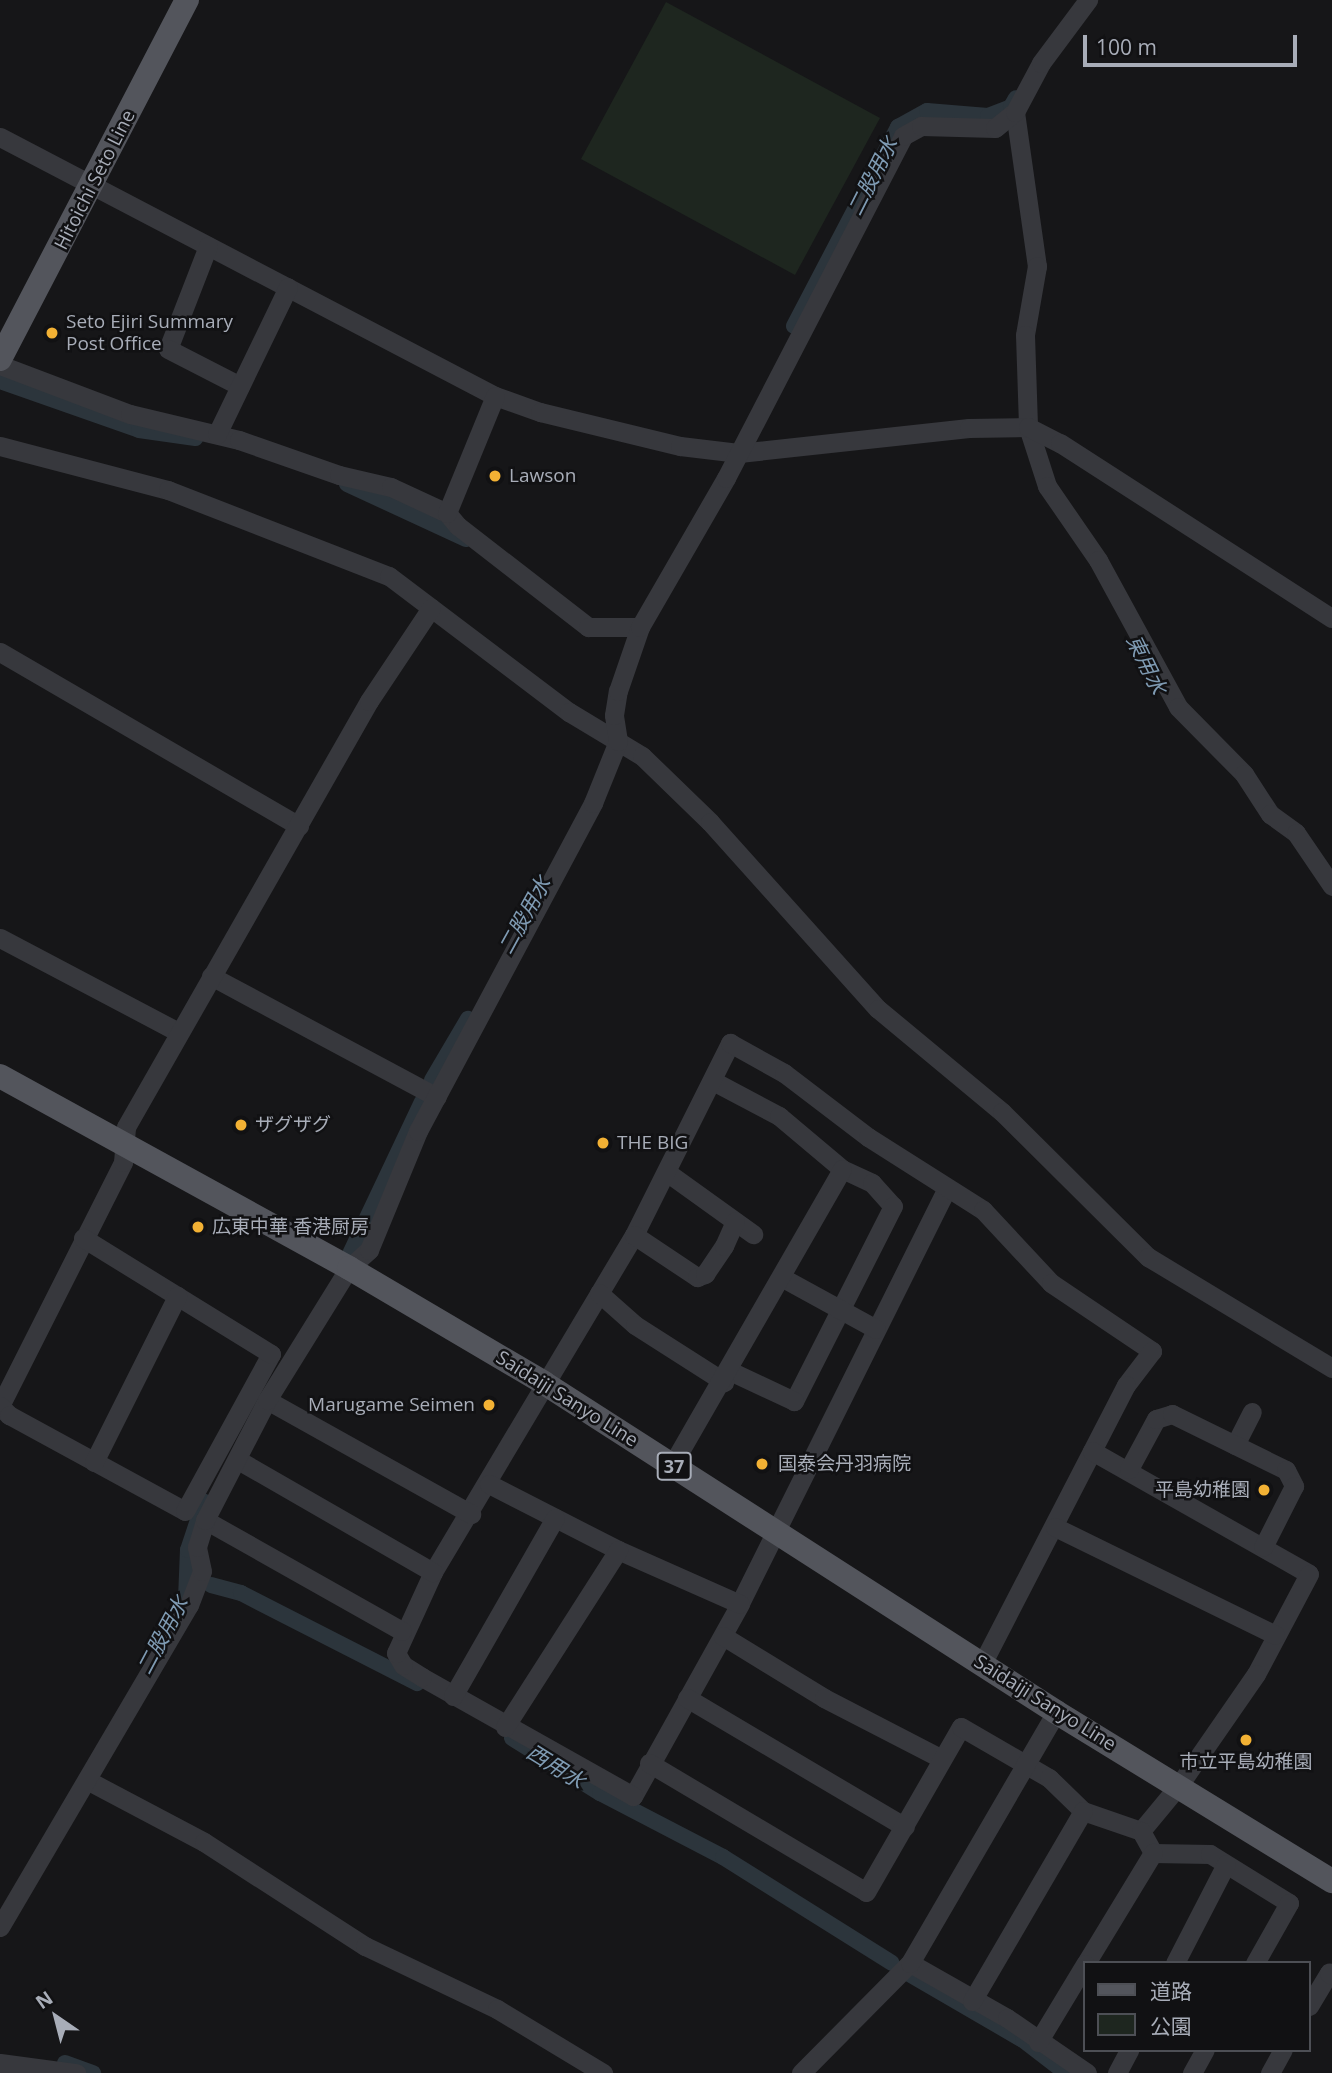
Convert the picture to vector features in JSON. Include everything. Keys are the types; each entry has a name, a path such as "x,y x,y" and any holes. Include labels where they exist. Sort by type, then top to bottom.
{"main road":[{"name":"Hitoichi Seto Line","path":"0,359 187,0"},
{"name":"Saidaiji Sanyo Line","path":"0,1076 349,1268 544,1382 1056,1712 1332,1881"}],"street":[{"path":"0,1927 189,1605 202,1571 197,1547 205,1520 239,1460 267,1401 349,1268 369,1250 436,1097 593,803 618,741 618,691 640,627 739,453 903,136 921,125 995,128 1015,112 1041,63 1087,0"},
{"path":"1015,112 1037,266 1026,335 1028,427 1047,486 1098,559 1178,707 1244,774 1270,814 1296,833 1332,886"},
{"path":"0,137 495,396 605,429 680,446 739,453 968,428 1028,427 1060,443 1332,618"},
{"path":"208,246 168,349 240,386"},
{"path":"217,434 288,287"},
{"path":"0,365 130,414 217,434 339,475 391,487 447,513 458,526 588,627 640,627"},
{"path":"447,513 495,396"},
{"path":"0,446 168,490 389,576 569,712 642,756 710,822 877,1009 1042,1149 1124,1236 1148,1257 1332,1368"},
{"path":"83,1238 271,1354 185,1511 9,1415 0,1406 83,1238 122,1161 126,1127 369,701 430,608"},
{"path":"0,652 299,826"},
{"path":"0,938 178,1032"},
{"path":"211,976 436,1097"},
{"path":"946,1190 740,1604 633,1796 453,1696 403,1665 396,1653 402,1631 433,1572 489,1484 544,1382 634,1235 668,1173 730,1043 784,1073 946,1190 983,1210 1051,1283 1152,1351 1126,1385 982,1664"},
{"path":"599,1293 635,1325 727,1376 794,1401 893,1206 872,1183 842,1169 779,1116 713,1080"},
{"path":"672,1465 727,1376 842,1169"},
{"path":"668,1173 753,1234"},
{"path":"634,1235 696,1277 705,1274 724,1246 735,1221"},
{"path":"781,1277 839,1313 876,1329"},
{"path":"94,1462 177,1296"},
{"path":"267,1401 471,1514"},
{"path":"1235,1445 1252,1412"},
{"path":"1129,1469 1156,1419 1172,1414 1286,1470 1294,1486 1263,1547"},
{"path":"1092,1451 1129,1469 1309,1574 1256,1674 1179,1785 1141,1831"},
{"path":"239,1460 433,1572"},
{"path":"489,1484 618,1550 740,1604"},
{"path":"453,1696 555,1518"},
{"path":"205,1520 402,1631"},
{"path":"1055,1527 1275,1635"},
{"path":"505,1727 618,1550"},
{"path":"723,1636 824,1698 940,1758"},
{"path":"687,1698 905,1826"},
{"path":"801,2073 910,1963 1056,1712"},
{"path":"649,1763 866,1892 905,1826 940,1758 961,1727 1049,1778 1083,1811 1141,1831 1153,1853"},
{"path":"87,1780 204,1842 365,1946 497,2009 603,2073"},
{"path":"972,2001 1083,1811"},
{"path":"1153,1853 1210,1854 1289,1903 1256,1961"},
{"path":"1088,1961 1153,1853"},
{"path":"1175,1961 1226,1864"},
{"path":"910,1963 1087,2073"},
{"path":"1038,2042 1084,1967"},
{"path":"1311,2003 1331,1972"},
{"path":"1116,2073 1128,2052"},
{"path":"1192,2073 1204,2052"},
{"path":"1270,2073 1282,2052"},
{"path":"0,2063 76,2073"}],"green space":[{"path":"666,2 880,118 795,275 581,159"}],"waterway":[{"name":"二股用水","path":"794,326 898,127 927,111 988,116 1011,107 1016,98"},
{"path":"0,381 139,430 195,438"},
{"path":"347,484 466,539"},
{"name":"二股用水","path":"432,1080 468,1019"},
{"name":"二股用水","path":"350,1254 422,1102"},
{"name":"二股用水","path":"186,1599 188,1550 204,1502"},
{"name":"西用水","path":"211,1585 241,1593 417,1683"},
{"name":"西用水","path":"512,1738 600,1793 723,1857 892,1963"},
{"name":"西用水","path":"906,1972 1023,2040 1066,2073"},
{"path":"65,2063 93,2073"}],"place":[{"name":"Seto Ejiri Summary Post Office","path":"52,333"},
{"name":"Lawson","path":"495,476"},
{"name":"ザグザグ","path":"241,1125"},
{"name":"THE BIG","path":"603,1143"},
{"name":"広東中華 香港厨房","path":"198,1227"},
{"name":"Marugame Seimen","path":"489,1405"},
{"name":"国泰会丹羽病院","path":"762,1464"},
{"name":"平島幼稚園","path":"1264,1490"},
{"name":"市立平島幼稚園","path":"1246,1740"}],"water label":[{"name":"東用水","path":"1147,664"}]}
